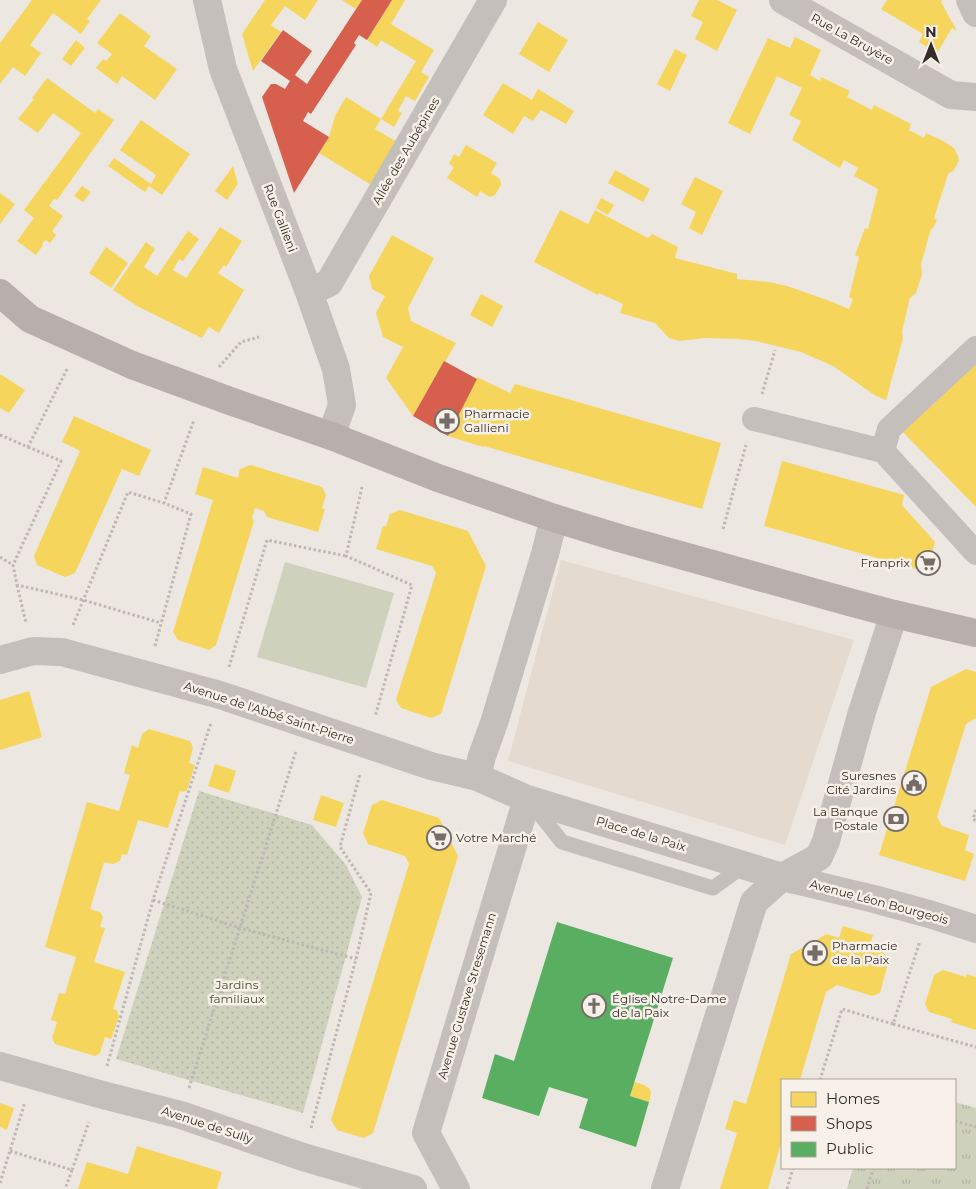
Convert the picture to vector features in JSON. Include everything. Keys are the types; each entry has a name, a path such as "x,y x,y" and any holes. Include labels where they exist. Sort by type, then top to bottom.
{"main road":[{"path":"0,293 30,318 132,365 331,436 438,478 619,538 894,614 976,633"}],"street":[{"name":"Rue Gallieni","path":"207,0 223,69 309,292 336,368 342,405 331,436"},
{"name":"Allée des Aubépines","path":"309,292 328,282 494,0"},
{"name":"Rue La Bruyère","path":"784,0 951,94 976,97"},
{"path":"970,0 976,13"},
{"path":"883,451 889,429 976,348"},
{"path":"754,420 883,451 976,553"},
{"path":"477,777 545,554 554,518"},
{"path":"666,1189 754,902 782,877 820,857 862,712 894,614"},
{"name":"Avenue de l'Abbé Saint-Pierre","path":"0,660 33,651 62,652 220,695 431,766 477,777"},
{"name":"Place de la Paix","path":"477,777 527,799 782,877"},
{"name":"Avenue Gustave Stresemann","path":"456,1189 426,1133 527,799"},
{"name":"Avenue Léon Bourgeois","path":"782,877 874,899 976,929"},
{"name":"Avenue de Sully","path":"0,1066 181,1115 303,1157 413,1189"}],"path":[{"path":"216,370 241,342 259,337"},
{"path":"28,447 70,363"},
{"path":"164,503 196,412"},
{"path":"0,435 61,461 13,565 33,651"},
{"path":"346,556 362,487"},
{"path":"62,652 128,492 191,514 146,675"},
{"path":"65,1189 99,1094 152,900 220,695 267,540 346,556 412,585 340,847 371,893 356,959 303,1157"},
{"path":"0,557 13,565"},
{"path":"17,585 83,600 161,623"},
{"path":"181,1115 305,723"},
{"path":"976,810 973,819 976,821"},
{"path":"152,900 240,928 356,959"},
{"path":"893,1024 929,914"},
{"path":"820,1079 842,1009 976,1047"},
{"path":"0,1183 33,1076"},
{"path":"956,1121 976,1127"},
{"path":"10,1151 72,1170"},
{"path":"786,1189 793,1169"},
{"path":"866,1189 873,1169"}],"green space":[{"path":"285,562 394,593 366,688 257,657"},
{"name":"Jardins familiaux","path":"199,791 312,825 346,865 362,897 303,1113 116,1059"},
{"path":"956,1102 976,1108 976,1189 847,1189 853,1169 956,1169"}],"shaded area":[{"path":"561,560 854,640 785,845 508,761"}],"building: Homes":[{"path":"32,0 101,0 87,19 90,21 81,34 53,13 30,45 41,53 25,76 13,67 0,84 0,43"},
{"path":"265,0 318,0 305,20 285,6 271,25 281,32 253,71 242,34"},
{"path":"342,0 362,0 356,9"},
{"path":"392,0 405,0 391,24 434,50 421,72 429,77 415,101 406,96 398,111 402,113 394,127 381,119 416,61 381,40 377,47 367,40"},
{"path":"699,0 717,0 737,10 717,51 695,39 703,22 691,16"},
{"path":"887,0 941,0 957,31 952,28 937,53 919,42 923,34 881,9"},
{"path":"120,13 151,36 144,46 177,69 155,100 122,76 117,84 96,68 103,59 106,61 112,54 97,43"},
{"path":"538,22 568,40 549,72 519,54"},
{"path":"795,37 821,50 810,75 820,81 821,77 850,91 847,97 872,110 874,105 911,124 909,130 924,138 926,133 943,141 954,148 958,156 957,165 948,174 934,218 937,220 931,229 921,264 922,274 916,293 910,298 902,331 903,338 886,400 876,396 833,366 801,352 756,341 739,339 705,338 679,341 669,338 655,323 620,313 623,304 599,293 598,295 534,262 560,210 588,224 595,210 648,238 652,234 678,247 675,258 737,274 737,279 787,286 849,309 853,299 849,297 859,257 855,255 865,228 868,229 878,189 854,176 858,168 844,160 840,168 792,140 801,121 789,115 802,88 777,76 750,134 728,123 768,38 790,48"},
{"path":"76,40 85,48 71,66 62,59"},
{"path":"675,49 687,55 670,91 657,84"},
{"path":"47,78 95,113 98,109 114,120 57,200 54,199 49,206 63,216 52,231 56,235 50,243 45,240 36,255 17,241 34,218 24,210 81,133 53,113 38,133 18,119 34,99 32,98"},
{"path":"503,83 532,100 538,89 574,111 566,124 541,110 533,121 524,116 513,134 483,115"},
{"path":"346,97 381,119 375,129 397,142 373,186 319,153 329,137 335,116"},
{"path":"141,120 190,154 162,195 149,186 145,192 108,166 114,158 151,184 156,175 120,150"},
{"path":"466,145 497,163 491,173 500,179 501,185 495,195 490,197 480,191 477,197 447,178 454,167 449,164 454,154 459,157"},
{"path":"233,166 238,184 227,200 215,191"},
{"path":"615,170 650,189 643,202 608,183"},
{"path":"695,177 723,191 702,235 689,228 696,212 681,204"},
{"path":"82,186 91,192 83,202 74,196"},
{"path":"0,193 15,204 0,224"},
{"path":"601,198 614,205 608,215 596,208"},
{"path":"220,227 242,241 226,267 224,265 218,273 244,290 219,333 209,327 202,338 137,306 113,290 146,242 155,249 144,267 157,276 188,231 199,239 183,261 179,259 173,270 186,278"},
{"path":"392,235 434,258 408,308 411,321 456,343 413,416 386,378 403,347 383,337 376,313 385,296 372,289 369,276"},
{"path":"106,247 128,263 111,288 89,273"},
{"path":"481,294 503,306 492,327 470,315"},
{"path":"976,360 976,507 900,429 927,401 932,406"},
{"path":"0,374 25,390 9,413 0,408"},
{"path":"477,377 510,393 515,384 721,443 702,509 448,436"},
{"path":"74,416 151,450 139,476 122,469 75,573 65,577 37,565 34,556 80,451 62,442"},
{"path":"782,461 904,495 902,505 935,542 927,572 764,526"},
{"path":"251,465 322,487 326,495 322,508 325,509 318,532 267,517 264,511 255,508 252,518 254,521 216,645 209,650 178,640 173,632 213,500 195,494 203,467 238,478 240,469"},
{"path":"400,510 468,531 486,566 441,714 431,718 401,708 396,700 436,573 432,566 376,549 383,526 386,526 390,514"},
{"path":"966,669 976,672 976,718 966,724 937,817 942,826 969,835 965,850 974,854 965,881 879,855 931,687"},
{"path":"29,691 42,737 0,750 0,700"},
{"path":"149,729 190,741 193,748 189,763 195,765 187,790 180,791 168,828 138,820 127,855 122,854 120,861 113,864 104,862 90,909 100,912 103,917 100,927 105,928 94,962 125,972 113,1009 117,1010 119,1017 111,1039 105,1037 100,1053 95,1056 55,1044 52,1038 57,1022 51,1020 59,993 65,994 76,957 45,947 87,802 119,811 130,775 124,773 132,745 138,748 142,734"},
{"path":"215,764 236,771 229,793 208,786"},
{"path":"321,795 344,803 336,827 313,820"},
{"path":"382,800 439,818 458,856 373,1133 364,1138 337,1130 331,1120 409,864 405,856 368,844 363,833 372,805"},
{"path":"843,926 873,935 869,947 882,951 889,960 880,993 872,996 837,985 826,992 800,1079 781,1079 781,1144 768,1189 720,1189 737,1133 725,1129 734,1100 746,1104 791,954 827,934 839,938"},
{"path":"943,970 966,977 967,974 976,977 976,1030 951,1022 952,1019 929,1012 925,1004 934,975"},
{"path":"634,1082 649,1088 651,1093 649,1102 630,1096"},
{"path":"0,1103 14,1108 7,1130 0,1127"},
{"path":"137,1146 222,1172 217,1189 78,1189 87,1162 128,1174"}],"building: Shops":[{"path":"362,0 392,0 367,40 359,35 354,43 356,45 311,114 308,112 303,121 329,137 294,193 262,97 271,84 276,84 285,89 290,81 261,61 283,30 312,51 295,75 307,84"},
{"path":"444,361 477,379 448,436 413,416"}],"building: Public":[{"name":"Église Notre-Dame de la Paix","path":"557,922 673,958 630,1096 649,1102 636,1147 579,1128 588,1099 549,1087 539,1116 482,1098 495,1054 514,1061"}],"place":[{"name":"Pharmacie Gallieni","path":"447,421"},
{"name":"Franprix","path":"928,563"},
{"name":"Suresnes Cité Jardins","path":"914,783"},
{"name":"La Banque Postale","path":"896,819"},
{"name":"Votre Marché","path":"439,838"},
{"name":"Pharmacie de la Paix","path":"815,953"},
{"name":"Église Notre-Dame de la Paix","path":"594,1006"}]}
